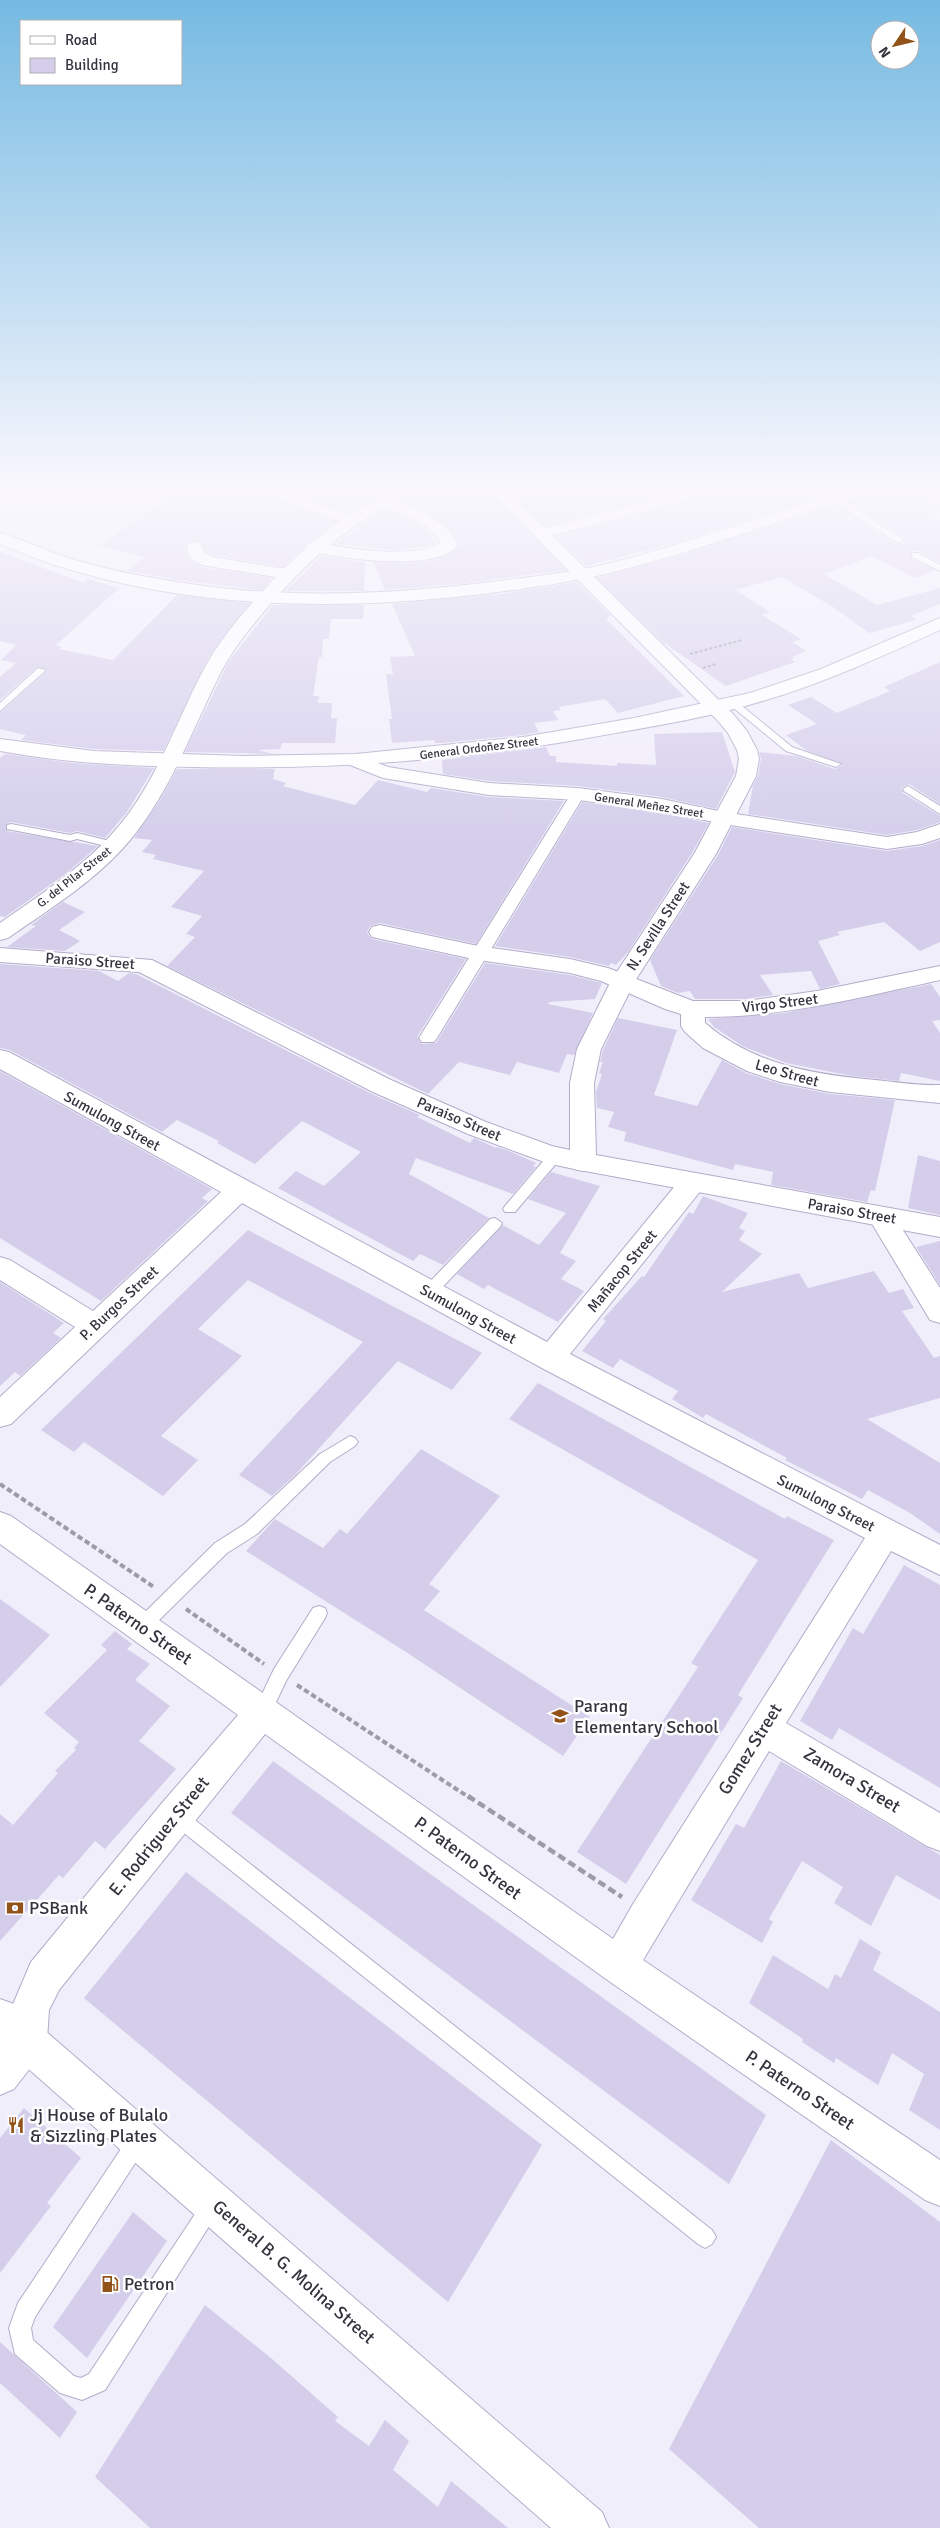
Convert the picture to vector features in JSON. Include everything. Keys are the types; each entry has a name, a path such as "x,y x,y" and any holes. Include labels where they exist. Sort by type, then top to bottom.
{"street":[{"name":"G. del Pilar Street","path":"0,933 88,869 114,845 139,812 170,760 214,668 239,627 259,606"},
{"name":"N. Sevilla Street","path":"583,1162 582,1083 589,1050 623,981 705,854 746,776 749,759 747,750 724,705 617,606"},
{"name":"General Ordoñez Street","path":"0,745 66,756 265,763 357,761 546,739 724,705 848,666 940,623"},
{"name":"General Meñez Street","path":"357,761 383,772 430,783 489,789 578,794 662,805 723,818 887,843 922,838 940,830"},
{"path":"428,1038 478,953 578,794"},
{"name":"Virgo Street","path":"380,932 478,953 570,966 623,981 673,1004 694,1009 746,1009 817,999 940,974"},
{"name":"Paraiso Street","path":"0,955 144,965 382,1086 476,1128 555,1156 940,1227"},
{"name":"Leo Street","path":"694,1009 693,1026 708,1042 734,1058 815,1083 940,1094"},
{"name":"Sumulong Street","path":"0,1058 238,1191 550,1359 940,1561"},
{"name":"Mañacop Street","path":"550,1359 693,1182"},
{"name":"P. Burgos Street","path":"0,1415 238,1191"},
{"path":"881,1217 940,1312"},
{"path":"0,1267 95,1326"},
{"name":"P. Paterno Street","path":"0,1526 263,1711 619,1966 940,2185"},
{"name":"Gomez Street","path":"619,1966 646,1917 885,1533"},
{"name":"E. Rodriguez Street","path":"13,2029 30,2009 45,1976 175,1815 263,1711"},
{"name":"Zamora Street","path":"763,1728 940,1833"},
{"path":"0,2075 13,2029"},
{"name":"General B. G. Molina Street","path":"13,2029 586,2528"}],"lane":[{"path":"0,708 41,670"},
{"path":"724,705 789,749 836,764"},
{"path":"908,789 940,811"},
{"path":"11,827 70,838 77,836 114,845"},
{"path":"510,1209 555,1156"},
{"path":"428,1293 495,1223"},
{"path":"142,1626 221,1548 251,1530 326,1458 350,1442"},
{"name":"E. Rodriguez Street","path":"263,1711 280,1675 319,1613"},
{"path":"175,1815 704,2237"},
{"path":"140,2138 26,2312 20,2328 24,2346 68,2385 82,2389 97,2382 214,2203"}],"path":[{"path":"686,655 742,640"},
{"path":"0,1484 171,1598 280,1675 627,1900 646,1917"}],"building":[{"path":"0,606 99,606 56,645 62,647 59,649 113,660 166,606 248,606 208,658 163,751 94,749 21,740 26,735 0,729 0,713 48,670 37,667 0,700 0,677 16,663 1,660 16,645 0,641"},
{"path":"272,606 364,606 363,619 331,619 329,639 323,639 322,657 319,657 313,696 319,696 318,703 332,703 331,718 337,718 335,743 282,743 280,749 258,750 273,754 185,752 229,661"},
{"path":"393,606 601,606 610,615 606,619 684,696 618,713 605,699 559,707 561,710 553,711 558,720 534,723 539,732 523,735 441,743 435,743 434,740 392,743 389,719 392,719 386,674 393,674 390,657 415,656"},
{"path":"626,606 760,606 770,612 762,615 801,639 792,642 806,651 792,657 794,658 791,659 795,662 726,686 664,643"},
{"path":"831,606 935,606 911,616 916,620 869,633"},
{"path":"940,662 940,804 909,784 901,788 903,793 940,816 940,822 917,830 887,835 748,814 753,785 758,776 761,759 759,752 796,756 835,769 843,765 806,750 786,735 817,724 788,705 811,697 837,713 890,691 884,687"},
{"path":"722,732 735,772 716,809 662,797 578,786 489,781 443,774 442,760 546,747 550,756 556,756 556,762 617,766 617,763 656,765 654,734"},
{"path":"5,754 72,763 154,768 127,812 105,838 77,831 70,833 11,822 6,824 7,831 98,846 68,872 5,917 0,916 0,758"},
{"path":"177,769 275,769 273,779 286,783 283,786 355,805 378,780 427,792 431,788 489,797 564,801 476,944 380,923 370,926 367,933 372,939 466,959 417,1037 422,1044 436,1043 485,963 570,975 602,983 595,999 549,1002 548,1004 593,1013 574,1055 567,1054 559,1073 517,1062 510,1075 459,1062 428,1094 167,966 195,937 186,934 202,916 171,907 204,871 153,859 156,855 142,852 152,840 134,838 160,800"},
{"path":"582,802 662,813 709,823 692,853 628,952 616,965 611,963 609,966 570,957 495,946"},
{"path":"732,827 887,851 922,846 940,840 940,942 920,951 884,922 837,932 840,935 818,941 840,984 820,989 811,971 760,975 773,995 746,999 695,999 690,991 678,993 661,986 650,960 718,855"},
{"path":"63,902 85,912 59,930 80,941 65,951 7,947 36,926 31,925"},
{"path":"0,964 99,971 118,981 129,973 136,974 372,1094 420,1115 417,1117 470,1143 474,1138 536,1163 533,1166 536,1167 513,1194 416,1158 409,1174 489,1218 443,1265 420,1254 413,1261 278,1188 296,1171 324,1186 361,1152 302,1121 255,1164 217,1143 219,1141 177,1120 162,1132 10,1050 0,1048"},
{"path":"931,984 940,997 940,1020 932,1021 940,1033 940,1081 901,1073 899,1081 852,1076 786,1063 744,1047 714,1027 708,1019 784,1013"},
{"path":"618,1018 677,1030 654,1095 697,1106 722,1060 746,1073 780,1084 830,1094 895,1100 875,1191 871,1190 867,1202 771,1185 773,1172 735,1164 733,1170 624,1141 626,1132 608,1127 614,1112 597,1108 596,1092 602,1074 599,1073 603,1062 600,1062 603,1050"},
{"path":"0,1071 212,1189 202,1198 208,1201 101,1301 0,1238"},
{"path":"918,1155 940,1161 940,1215 908,1208"},
{"path":"551,1172 600,1186 560,1253 576,1261 561,1279 584,1291 558,1322 488,1285 484,1289 457,1274 503,1225 539,1245 566,1213 528,1199"},
{"path":"703,1196 748,1213 739,1228 745,1231 739,1240 762,1254 722,1292 799,1273 808,1288 874,1271 889,1293 903,1289 914,1308 902,1311 934,1358 940,1356 940,1398 867,1419 940,1463 940,1534 910,1513 868,1490 862,1499 785,1460 787,1458 706,1414 703,1418 672,1399 678,1391 620,1359 613,1368 582,1351 606,1321 603,1319 642,1276 644,1277 689,1212 693,1214"},
{"path":"248,1230 482,1353 452,1390 398,1361 295,1475 272,1496 239,1475 363,1342 248,1280 198,1329 242,1356 161,1436 198,1460 163,1496 84,1442 74,1452 41,1430"},
{"path":"940,1241 940,1285 916,1247"},
{"path":"0,1282 64,1323 53,1333 61,1338 20,1376 15,1372 0,1386"},
{"path":"538,1383 785,1519 787,1516 834,1540 738,1695 743,1698 626,1884 577,1852 698,1667 691,1663 758,1560 509,1419"},
{"path":"421,1449 500,1496 429,1584 440,1591 424,1610 590,1717 563,1756 406,1652 246,1551 275,1519 323,1548 340,1529 347,1534"},
{"path":"904,1565 940,1585 940,1788 839,1728 832,1740 800,1721 853,1628 863,1634"},
{"path":"0,1599 50,1635 0,1687"},
{"path":"115,1631 132,1644 127,1649 150,1664 135,1680 170,1706 139,1741 176,1769 105,1849 95,1841 63,1878 59,1875 0,1941 0,1814 13,1825 58,1773 55,1771 76,1750 74,1748 79,1742 44,1713 107,1650 101,1645"},
{"path":"273,1761 766,2115 729,2184 231,1813"},
{"path":"781,1761 940,1855 940,1900 896,1875 871,1926 834,1903 843,1887 802,1861 769,1919 773,1922 762,1943 691,1900 736,1824 744,1828"},
{"path":"186,1872 542,2145 448,2302 84,1998"},
{"path":"860,1939 881,1952 873,1970 940,2012 940,2130 909,2110 924,2074 892,2053 878,2085 836,2058 834,2063 802,2042 803,2039 749,2003 773,1955 828,1989 835,1974 841,1978"},
{"path":"24,2108 81,2158 47,2203 51,2206 0,2273 0,2138"},
{"path":"831,2140 940,2222 940,2528 759,2528 669,2449"},
{"name":"Petron","path":"133,2212 167,2241 87,2358 53,2327"},
{"path":"205,2305 271,2358 338,2417 335,2421 369,2446 385,2420 409,2441 393,2470 438,2507 451,2481 508,2528 150,2528 95,2477"},
{"path":"0,2342 77,2412 60,2438 0,2383"}],"place":[{"name":"Parang Elementary School","path":"560,1716"},
{"name":"PSBank","path":"15,1908"},
{"name":"Jj House of Bulalo & Sizzling Plates","path":"16,2125"},
{"name":"Petron","path":"110,2284"}]}
